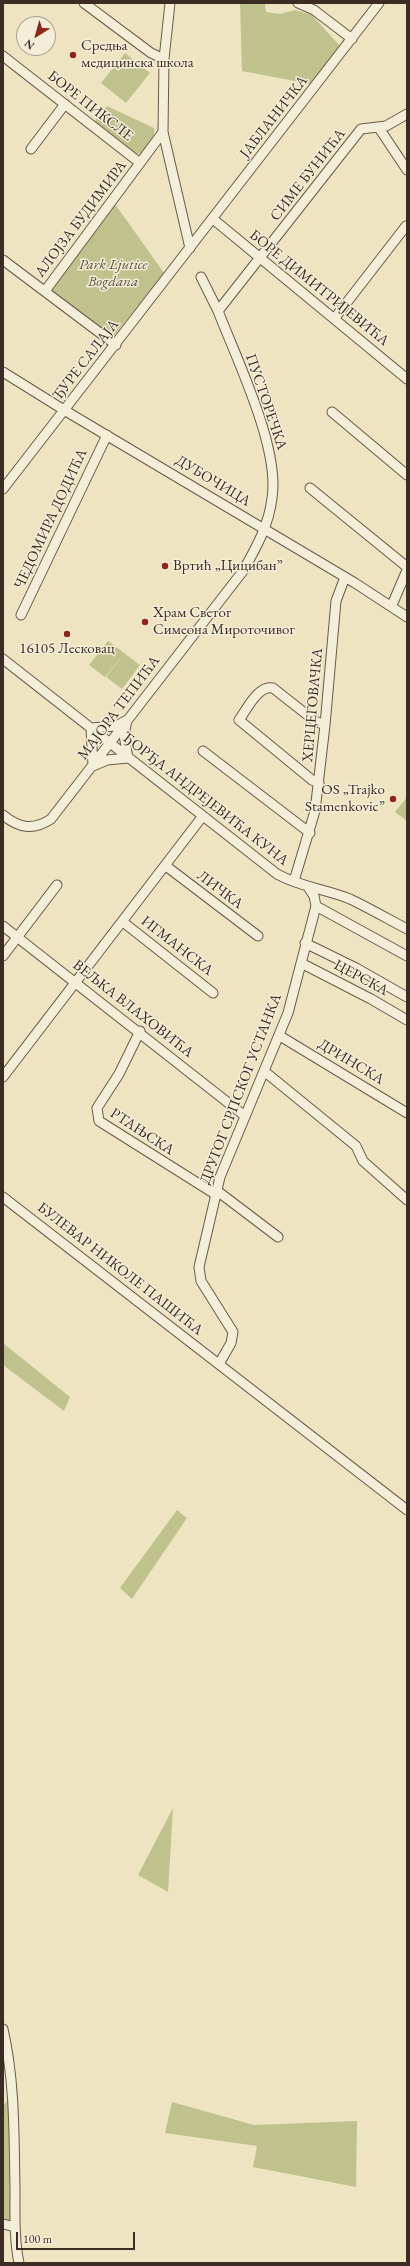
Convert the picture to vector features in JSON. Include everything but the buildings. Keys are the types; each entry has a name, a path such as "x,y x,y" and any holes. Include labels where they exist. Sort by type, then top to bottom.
{"street":[{"path":"84,3 151,53 164,59"},
{"path":"170,3 164,59 163,132 190,248"},
{"path":"298,3 314,10 352,39"},
{"name":"ЈАБЛАНИЧКА","path":"190,248 380,3"},
{"name":"БОРЕ ПИКСЛЕ","path":"3,56 140,163"},
{"path":"31,149 65,104"},
{"name":"СИМЕ БУНИЋА","path":"260,259 361,130 373,126 379,128 391,124 407,114"},
{"path":"379,128 407,170"},
{"path":"140,163 163,132"},
{"name":"АЛОЈЗА БУДИМИРА","path":"45,291 140,163"},
{"name":"БОРЕ ДИМИТРИЈЕВИЋА","path":"213,219 407,379"},
{"path":"334,319 406,226"},
{"name":"ЂУРЕ САЛАЈА","path":"3,490 190,248"},
{"path":"218,311 260,259"},
{"path":"3,260 116,345"},
{"name":"ПУСТОРЕЧКА","path":"201,276 218,311 269,448 274,483 271,509 265,528"},
{"name":"ДУБОЧИЦА","path":"3,372 64,410 265,528 392,605 407,617"},
{"path":"332,412 407,475"},
{"name":"ЧЕДОМИРА ДОДИЋА","path":"21,615 107,435"},
{"path":"310,488 407,568 392,605"},
{"name":"МАЈОРА ТЕПИЋА","path":"3,815 23,827 39,826 47,822 58,811 243,571 265,528"},
{"name":"ХЕРЦЕГОВАЧКА","path":"294,881 310,833 319,783 336,601 345,577"},
{"name":"ЂОРЂА АНДРЕЈЕВИЋА КУНА","path":"3,659 202,817 277,874 308,887 318,888 350,899 407,929"},
{"path":"319,783 312,780 239,720 261,690 269,687 273,688 315,721 325,725"},
{"path":"127,720 124,735 128,758 107,760 93,766 91,728 116,726 127,720"},
{"path":"203,750 310,833"},
{"path":"3,1077 202,817"},
{"name":"ЛИЧКА","path":"166,866 258,936"},
{"path":"3,956 57,884"},
{"path":"308,887 314,896 316,906 407,956"},
{"name":"ДРУГОГ СРПСКОГ УСТАНКА","path":"219,1364 231,1342 233,1332 204,1286 198,1272 216,1192 245,1116 280,1036 288,1013 305,943 316,906"},
{"name":"ИГМАНСКА","path":"123,922 213,993"},
{"name":"ВЕЉКА ВЛАХОВИЋА","path":"3,926 140,1031 245,1116"},
{"path":"305,943 356,968 407,997"},
{"name":"ЦЕРСКА","path":"301,963 371,999 407,1020"},
{"name":"РТАЊСКА","path":"140,1031 118,1074 97,1108 99,1122 216,1192 278,1237"},
{"name":"ДРИНСКА","path":"280,1036 407,1113"},
{"path":"264,1071 356,1146 363,1161 407,1200"},
{"name":"БУЛЕВАР НИКОЛЕ ПАШИЋА","path":"3,1197 407,1510"},
{"path":"3,2029 10,2072 14,2119 15,2227 19,2263"},
{"path":"3,2224 15,2227"}],"green space":[{"path":"240,3 265,3 266,12 280,14 295,10 312,15 340,46 311,84 242,71"},
{"path":"125,53 150,73 126,103 101,83"},
{"path":"107,106 154,128 154,138 143,153 136,154 94,122"},
{"name":"Park Ljutice Bogdana","path":"115,204 164,273 112,338 50,291"},
{"path":"108,641 124,653 105,677 89,665"},
{"path":"124,653 140,665 122,689 106,677"},
{"path":"407,797 407,821 395,812"},
{"path":"3,1343 70,1397 64,1411 3,1365"},
{"path":"177,1510 187,1518 132,1599 120,1588"},
{"path":"173,1808 168,1892 138,1875"},
{"path":"12,2094 15,2227 3,2224 3,2106"},
{"path":"172,2102 254,2125 357,2121 356,2187 253,2167 257,2146 165,2133"}],"place":[{"name":"Средња медицинска школа","path":"73,55"},
{"name":"Вртић „Цицибан”","path":"165,566"},
{"name":"Храм Светог Симеона Мироточивог","path":"145,622"},
{"name":"16105 Лесковац","path":"67,634"},
{"name":"OS „Trajko Stamenkovic”","path":"393,799"}]}
